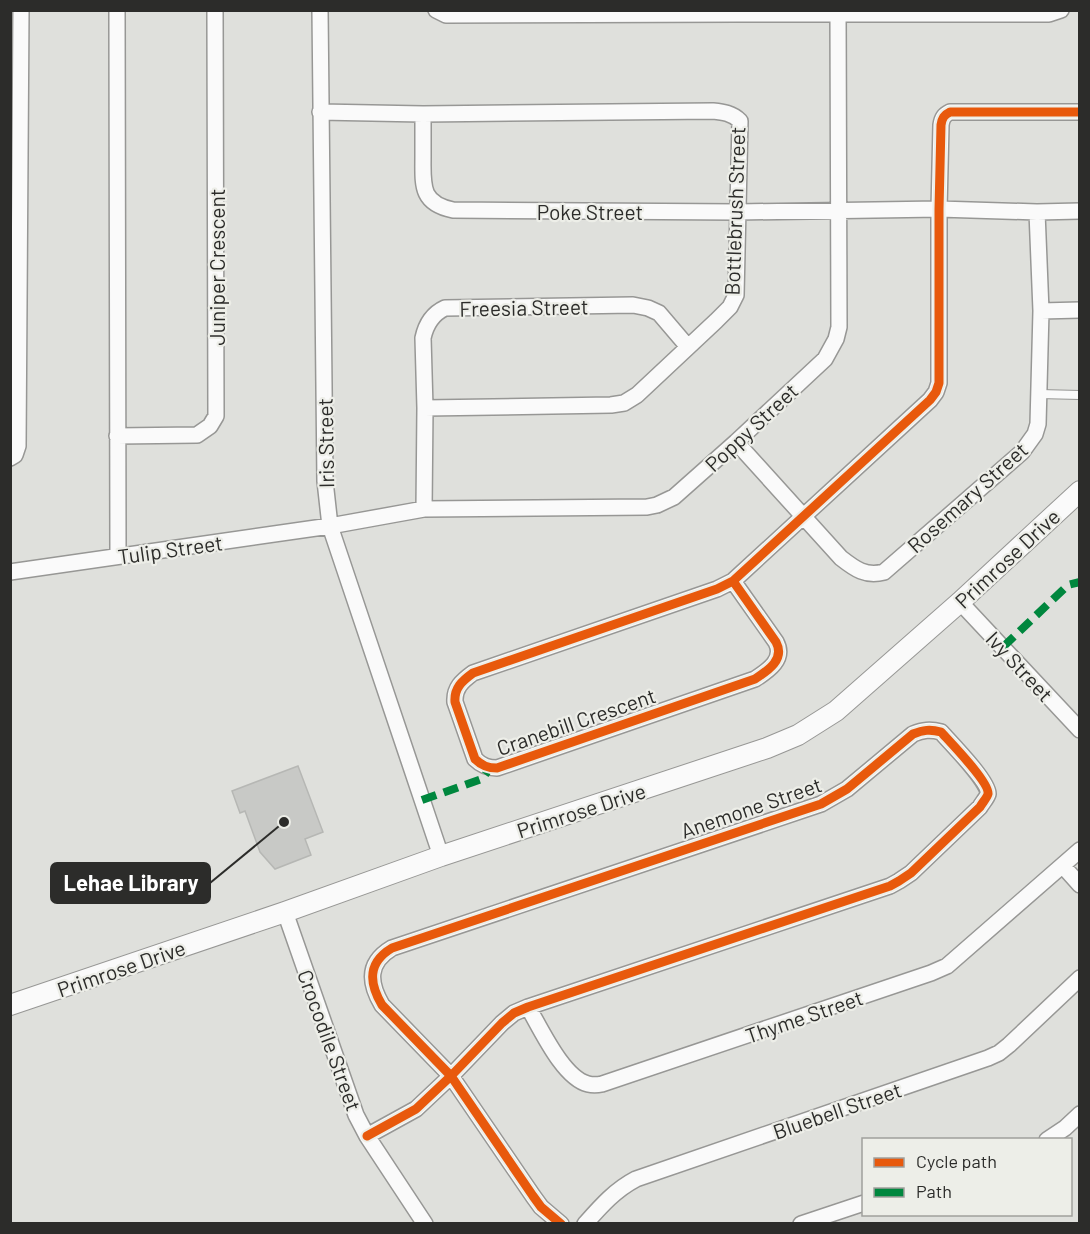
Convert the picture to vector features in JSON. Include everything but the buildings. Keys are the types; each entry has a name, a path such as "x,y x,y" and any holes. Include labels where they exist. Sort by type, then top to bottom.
{"street":[{"path":"10,458 15,455 18,447 21,10"},
{"path":"117,10 118,556"},
{"name":"Juniper Crescent","path":"117,436 197,435 210,426 216,416 215,10"},
{"name":"Iris Street","path":"320,10 325,481 330,526 441,856"},
{"path":"436,10 446,15 737,12 1049,14 1061,10"},
{"name":"Poppy Street","path":"330,526 424,509 647,507 657,505 674,497 825,359 836,339 839,327 838,12"},
{"name":"Bottlebrush Street","path":"320,112 423,114 712,111 734,115 740,121 736,295 730,307 637,395 624,403 611,405 425,408"},
{"name":"Cranebill Crescent","path":"733,580 779,648 777,661 763,674 749,681 497,768 490,768 476,759 455,702 457,688 463,680 473,673 717,589 733,580 923,408 936,392 939,383 941,119 944,115 950,112 1080,112"},
{"name":"Poke Street","path":"423,114 423,186 432,201 441,207 453,210 1080,211"},
{"name":"Rosemary Street","path":"736,442 841,558 855,569 870,574 884,572 1022,452 1035,434 1038,424 1041,311 1037,212"},
{"name":"Freesia Street","path":"424,509 423,338 424,330 433,315 446,308 633,305 648,308 659,314 688,347"},
{"path":"1041,311 1080,310"},
{"name":"Primrose Drive","path":"10,1005 285,912 441,856 768,748 798,735 836,711 960,602 1080,491"},
{"name":"Tulip Street","path":"10,572 330,526"},
{"name":"Ivy Street","path":"960,602 1077,722"},
{"name":"Anemone Street","path":"367,1136 416,1109 451,1076 502,1023 514,1013 899,882 980,807 988,794 981,777 941,732 923,730 913,734 848,789 821,804 392,948 377,961 372,971 376,994 382,1005 451,1076"},
{"name":"Thyme Street","path":"528,1007 560,1062 569,1072 586,1084 602,1084 909,981 947,966 1080,850"},
{"path":"1063,866 1080,885"},
{"name":"Crocodile Street","path":"285,912 356,1115 367,1136 425,1224"},
{"name":"Bluebell Street","path":"585,1224 605,1201 636,1179 999,1053 1080,978"},
{"path":"451,1076 541,1207 561,1224"},
{"path":"1050,1138 1080,1114"},
{"path":"801,1224 862,1204"}],"lane":[{"path":"1039,393 1080,394"}],"marked path":[{"path":"1003,647 1068,585 1080,582"},
{"path":"422,800 482,779 490,768"}],"cycle path":[{"path":"733,581 778,648 774,664 760,676 497,768 485,766 475,759 455,702 457,689 469,676 717,589 733,581 936,392 939,383 941,125 945,116 950,112 1080,112"},
{"path":"367,1136 416,1109 451,1076 502,1023 514,1013 890,886 911,873 980,807 988,794 983,781 941,732 927,730 913,734 847,789 821,804 392,948 378,960 374,967 373,981 382,1005 451,1076 541,1207 561,1224"}],"place":[{"name":"Lehae Library","path":"284,822"}]}
